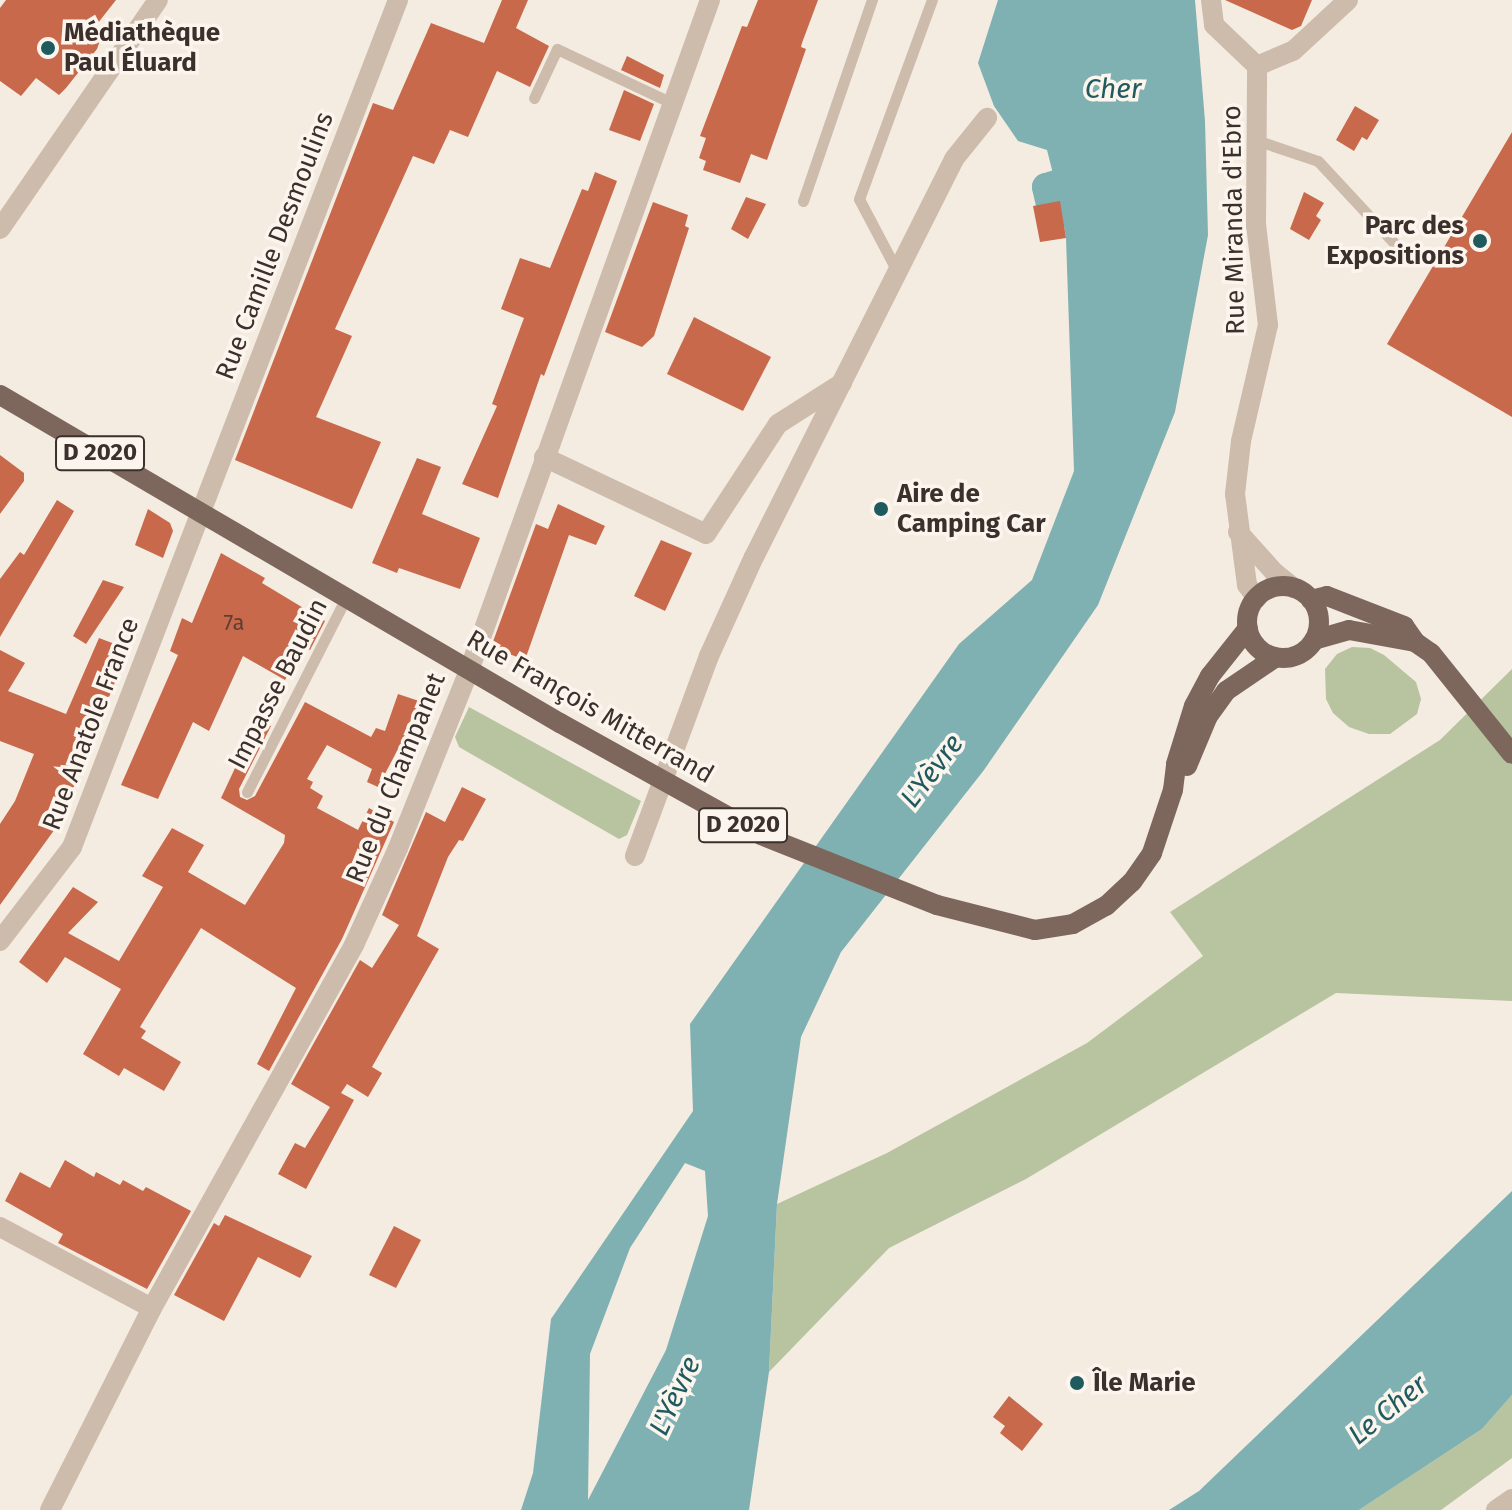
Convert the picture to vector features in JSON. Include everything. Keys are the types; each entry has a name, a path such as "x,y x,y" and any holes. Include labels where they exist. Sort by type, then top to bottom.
{"main road":[{"name":"Rue François Mitterrand","path":"0,395 347,595 560,723 761,835 937,905 1035,930 1073,924 1106,906 1132,882 1152,853 1173,790"},
{"path":"1303,594 1319,620 1314,640 1302,653 1276,657 1258,647 1248,628 1248,617 1257,598 1274,587 1327,596 1378,614 1404,626 1512,754"},
{"name":"D 2020","path":"1173,790 1176,764 1200,693 1248,628"},
{"path":"1314,640 1349,630 1418,643"},
{"name":"D 2020","path":"1173,790 1220,698 1239,679 1276,657"}],"street":[{"path":"0,229 158,0"},
{"name":"Rue Camille Desmoulins","path":"200,511 398,0"},
{"name":"Rue du Champanet","path":"50,1510 152,1308 354,945 441,746 710,0"},
{"path":"1211,0 1214,25 1257,66 1293,51 1348,0"},
{"name":"Rue Miranda d'Ebro","path":"1257,66 1256,225 1268,325 1241,441 1235,494 1247,585 1257,598"},
{"path":"635,856 709,656 754,557 954,159 987,118"},
{"path":"544,457 706,534 778,424 842,383"},
{"name":"Rue Anatole France","path":"0,941 72,847 200,511"},
{"path":"1238,532 1274,572 1303,594"},
{"path":"0,1227 152,1308"},
{"path":"1496,1510 1512,1499"}],"lane":[{"path":"803,201 872,0"},
{"path":"898,272 859,199 932,0"},
{"path":"534,98 557,49 672,103"},
{"path":"1256,140 1318,161 1397,246"},
{"name":"Impasse Baudin","path":"247,792 347,595"}],"green space":[{"path":"1352,647 1370,648 1384,655 1416,682 1421,699 1417,714 1390,734 1369,734 1349,727 1333,713 1326,699 1325,669 1337,654"},
{"path":"1512,669 1512,1001 1336,993 1026,1179 889,1248 769,1372 777,1204 887,1153 1087,1043 1203,956 1170,912 1440,740"},
{"path":"469,707 641,801 627,835 619,839 459,747 455,737"},
{"path":"1512,1395 1512,1458 1441,1510 1359,1510 1482,1429"}],"water":[{"name":"Cher","path":"998,0 1195,0 1205,121 1208,235 1175,412 1098,605 984,770 841,952 801,1037 777,1204 769,1372 749,1510 521,1510 533,1473 551,1319 693,1111 690,1024 959,644 1032,580 1074,471 1066,238 1060,201 1047,150 1018,141 994,106 978,63","holes":["685,1163 705,1171 708,1216 666,1350 588,1500 590,1354 630,1248"]},
{"name":"Le Cher","path":"1512,1191 1512,1395 1482,1429 1359,1510 1169,1510 1199,1491"}],"building":[{"name":"Médiathèque Paul Éluard","path":"6,0 116,0 94,28 102,35 97,49 66,88 59,95 36,78 21,96 0,81 0,8"},
{"path":"502,0 528,0 516,28 549,46 530,87 497,71 468,137 450,130 434,164 413,156 335,329 352,336 316,417 381,442 352,509 235,460 373,103 393,110 431,23 484,43"},
{"path":"758,0 818,0 801,47 806,49 767,160 751,154 740,183 703,170 706,161 699,158 706,138 700,136 742,26 747,27"},
{"path":"1225,0 1312,0 1301,26 1292,30"},
{"path":"627,56 664,75 660,88 621,70"},
{"path":"624,90 654,104 640,141 609,130"},
{"path":"1355,106 1379,120 1367,140 1362,137 1354,151 1336,140"},
{"name":"Parc des Expositions","path":"1512,132 1512,417 1387,344"},
{"path":"595,172 617,181 544,376 541,374 498,498 462,484 497,406 492,404 524,318 501,309 520,258 550,268 582,189 588,191"},
{"path":"1304,192 1324,203 1316,216 1321,220 1309,240 1290,229"},
{"path":"746,197 766,204 748,239 731,229"},
{"path":"1060,201 1066,238 1040,242 1033,206"},
{"path":"653,202 688,215 685,226 689,228 654,336 642,347 605,332"},
{"path":"694,317 771,357 743,411 667,374"},
{"path":"0,455 24,473 24,481 0,514"},
{"path":"417,458 441,467 422,514 480,538 460,589 399,568 397,573 372,563"},
{"path":"57,500 74,511 0,637 0,579 20,552 24,555"},
{"path":"558,504 605,526 596,545 569,535 525,660 491,647 536,524 548,529"},
{"path":"148,509 170,523 173,531 163,558 135,545"},
{"path":"661,540 692,553 665,611 634,596"},
{"path":"221,553 265,578 262,583 325,621 310,650 305,647 285,680 243,656 209,731 193,722 158,799 121,785 178,655 170,651 182,618 192,623"},
{"path":"103,580 124,587 86,644 73,636"},
{"path":"99,638 128,649 60,822 0,905 0,824 15,801 34,754 0,741 0,650 25,663 8,691 66,714"},
{"path":"398,694 425,703 407,756 397,751 378,787 367,782 372,769 327,745 307,779 313,782 310,788 323,796 317,808 358,830 369,808 394,822 342,939 269,1071 257,1064 296,988 201,928 140,1027 146,1031 141,1038 181,1062 164,1091 124,1068 119,1076 83,1054 121,989 65,957 47,983 19,962 73,887 98,902 68,933 119,961 163,887 142,876 172,828 204,845 188,872 245,905 284,843 285,835 221,798 258,719 271,726 239,789 240,797 247,800 255,796 305,702 371,737 376,728 385,731"},
{"path":"462,787 486,799 463,841 459,840 448,857 417,936 439,949 372,1067 382,1073 368,1097 347,1084 341,1093 354,1100 306,1189 278,1174 295,1143 305,1148 330,1107 291,1084 360,960 372,968 399,925 382,915 426,812 445,822"},
{"path":"65,1160 94,1177 96,1172 120,1185 123,1180 143,1191 146,1187 191,1211 147,1289 58,1243 63,1234 5,1201 20,1172 50,1188"},
{"path":"225,1215 312,1256 300,1278 258,1257 224,1321 174,1295 214,1223 219,1226"},
{"path":"394,1226 421,1240 396,1288 369,1275"},
{"path":"1009,1396 1043,1424 1022,1451 1000,1433 1005,1426 993,1417"}],"waterway":[{"path":"1064,157 1069,180 1046,187 1052,213 1073,212 1074,216"}],"place":[{"name":"Médiathèque Paul Éluard","path":"48,48"},
{"name":"Parc des Expositions","path":"1480,241"},
{"name":"Aire de Camping Car","path":"881,509"},
{"name":"Île Marie","path":"1077,1383"}],"water label":[{"name":"L'Yèvre","path":"932,771"},
{"name":"L'Yèvre","path":"675,1396"}]}
